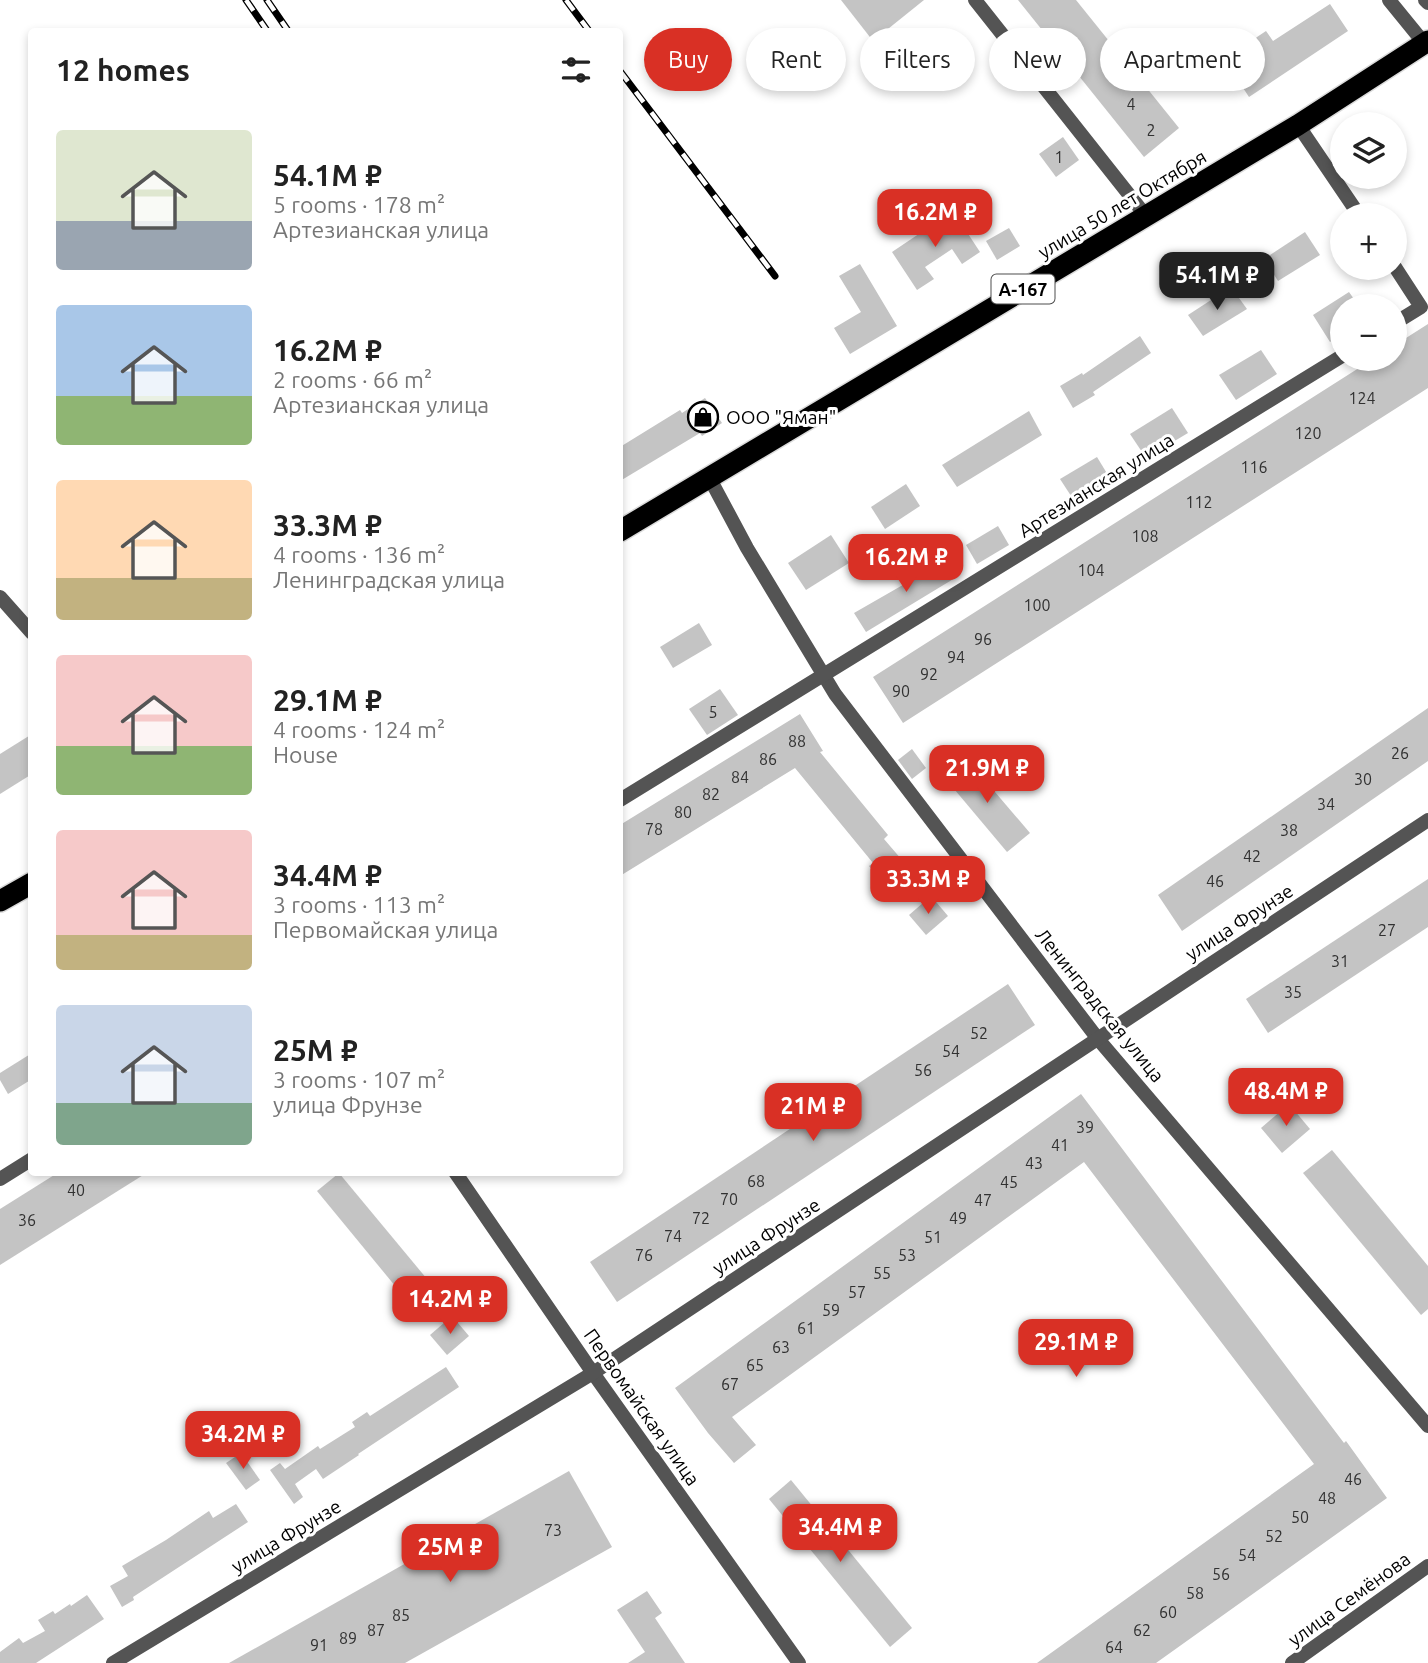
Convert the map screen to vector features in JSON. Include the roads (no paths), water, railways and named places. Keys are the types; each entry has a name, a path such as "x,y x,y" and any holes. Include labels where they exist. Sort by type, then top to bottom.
{"highway":[{"name":"улица 50 лет Октября","path":"623,529 1298,125 1426,42"},
{"path":"0,901 28,885"}],"street":[{"path":"975,0 1146,216"},
{"path":"1389,0 1426,42"},
{"path":"1298,125 1351,203"},
{"path":"1403,280 1421,307 1407,316"},
{"name":"Артезианская улица","path":"623,798 1330,363"},
{"name":"Ленинградская улица","path":"709,477 823,677 1098,1039 1428,1426"},
{"path":"0,597 28,628"},
{"name":"улица Фрунзе","path":"113,1663 593,1373 1428,820"},
{"path":"0,1179 28,1162"},
{"name":"Первомайская улица","path":"458,1176 593,1373 799,1663"},
{"name":"улица Семёнова","path":"1292,1663 1428,1566"}],"railway":[{"path":"246,0 265,28"},
{"path":"267,0 286,28"},
{"path":"566,0 587,28"},
{"path":"623,75 775,276"}],"place":[{"name":"ООО \"Яман\"","path":"703,417"}]}
